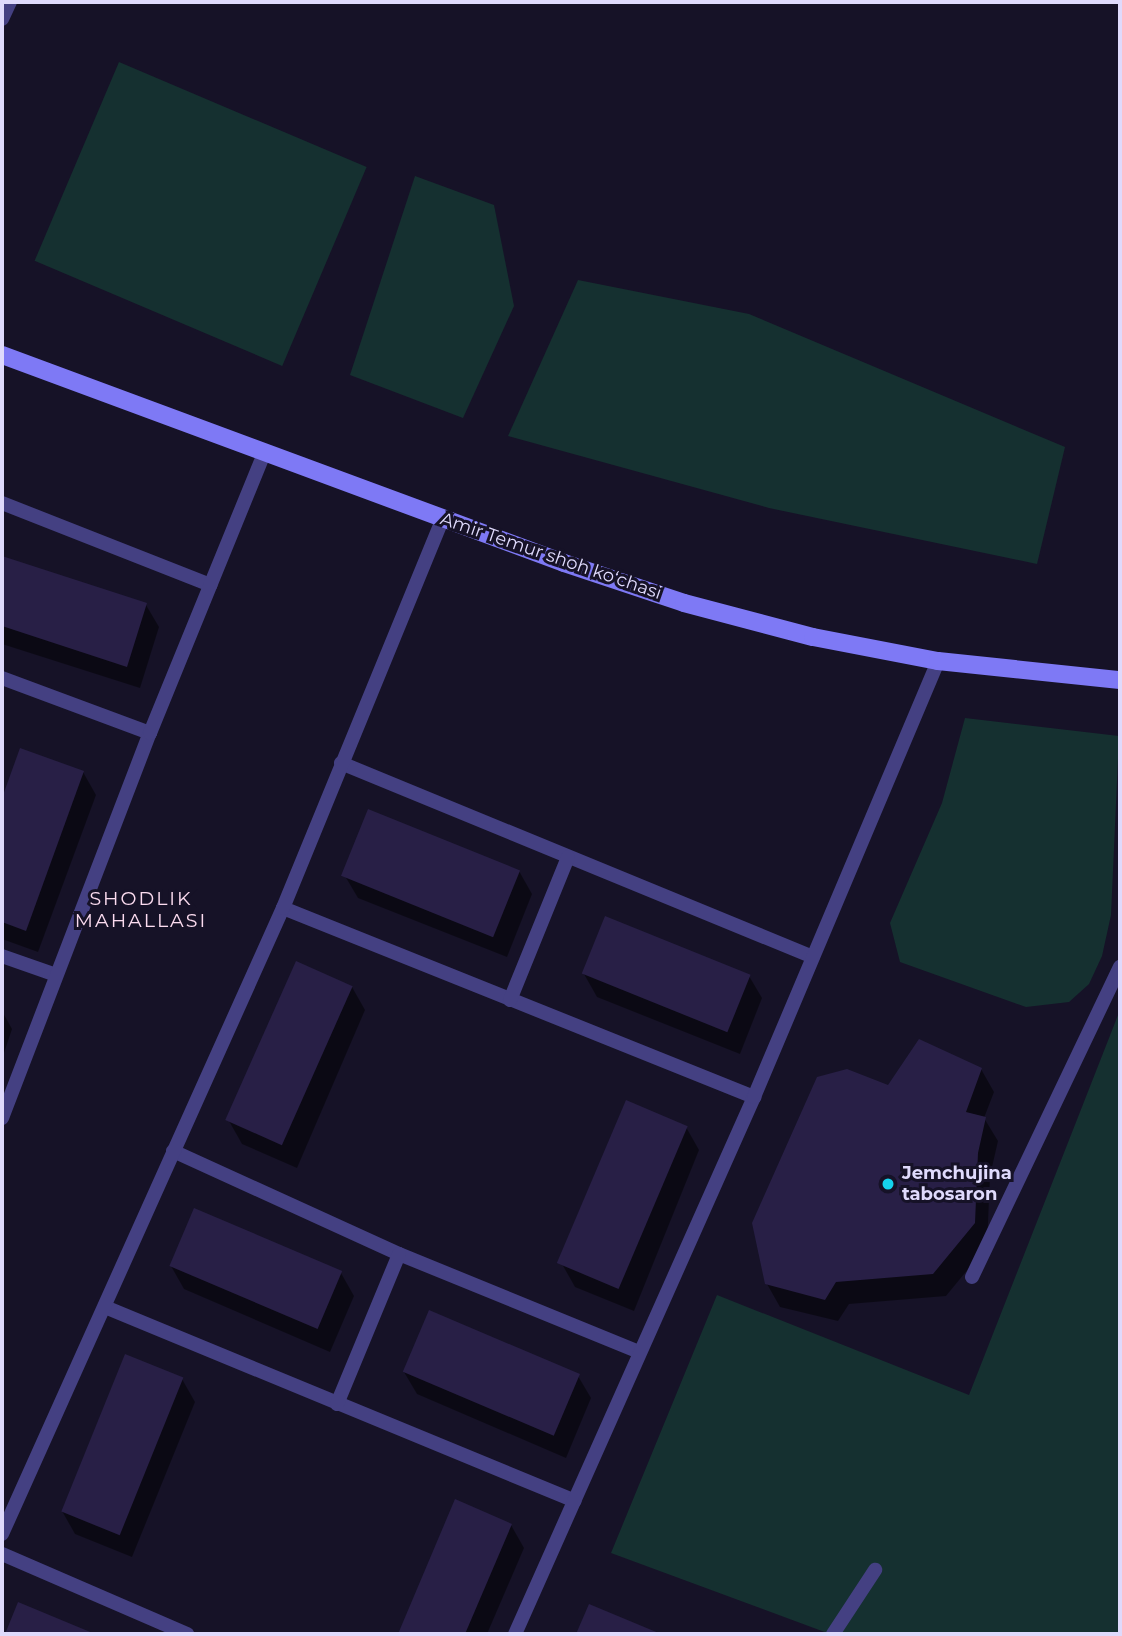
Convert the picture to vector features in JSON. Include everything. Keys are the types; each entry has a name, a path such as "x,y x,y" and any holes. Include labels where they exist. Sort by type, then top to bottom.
{"main road":[{"name":"Amir Temur shoh ko‘chasi","path":"2,355 443,519 684,603 813,637 938,661 1120,680"}],"lane":[{"path":"2,19 10,2"},
{"path":"2,1118 150,733 264,453"},
{"path":"2,503 210,585"},
{"path":"2,1534 282,908 443,519"},
{"path":"516,1634 754,1097 938,661"},
{"path":"2,678 150,733"},
{"path":"341,763 813,957"},
{"path":"510,1000 568,857"},
{"path":"282,908 754,1097"},
{"path":"2,956 56,975"},
{"path":"972,1277 1120,967"},
{"path":"173,1151 399,1254 639,1352"},
{"path":"337,1404 399,1254"},
{"path":"105,1307 575,1501"},
{"path":"2,1554 187,1634"},
{"path":"833,1634 875,1570"}],"green space":[{"path":"119,62 367,167 282,366 35,261"},
{"path":"415,176 494,205 514,306 463,418 350,375"},
{"path":"578,280 749,314 1065,447 1037,564 769,508 508,436"},
{"path":"965,718 1119,736 1111,915 1102,956 1089,984 1069,1002 1026,1007 900,962 890,923 942,803"},
{"path":"1120,1010 1120,1634 830,1634 611,1553 717,1295 969,1395"}],"building":[{"path":"2,556 147,603 127,667 2,626"},
{"path":"20,748 84,771 26,931 2,922 2,798"},
{"path":"368,809 520,870 493,937 341,876"},
{"path":"605,916 751,975 727,1032 582,973"},
{"path":"296,961 353,986 282,1145 225,1120"},
{"path":"919,1039 982,1068 966,1112 986,1117 978,1153 975,1223 933,1274 836,1282 825,1300 765,1284 752,1223 817,1077 847,1069 888,1085"},
{"path":"626,1100 688,1126 619,1289 557,1263"},
{"path":"194,1208 342,1271 318,1329 169,1266"},
{"path":"429,1310 580,1374 554,1436 403,1372"},
{"path":"125,1354 183,1378 120,1535 61,1512"},
{"path":"455,1499 512,1524 465,1634 398,1634"},
{"path":"18,1602 95,1634 5,1634"},
{"path":"589,1604 661,1634 576,1634"}],"place":[{"name":"Jemchujina tabosaron","path":"888,1184"}],"district":[{"name":"SHODLIK MAHALLASI","path":"141,910"}]}
